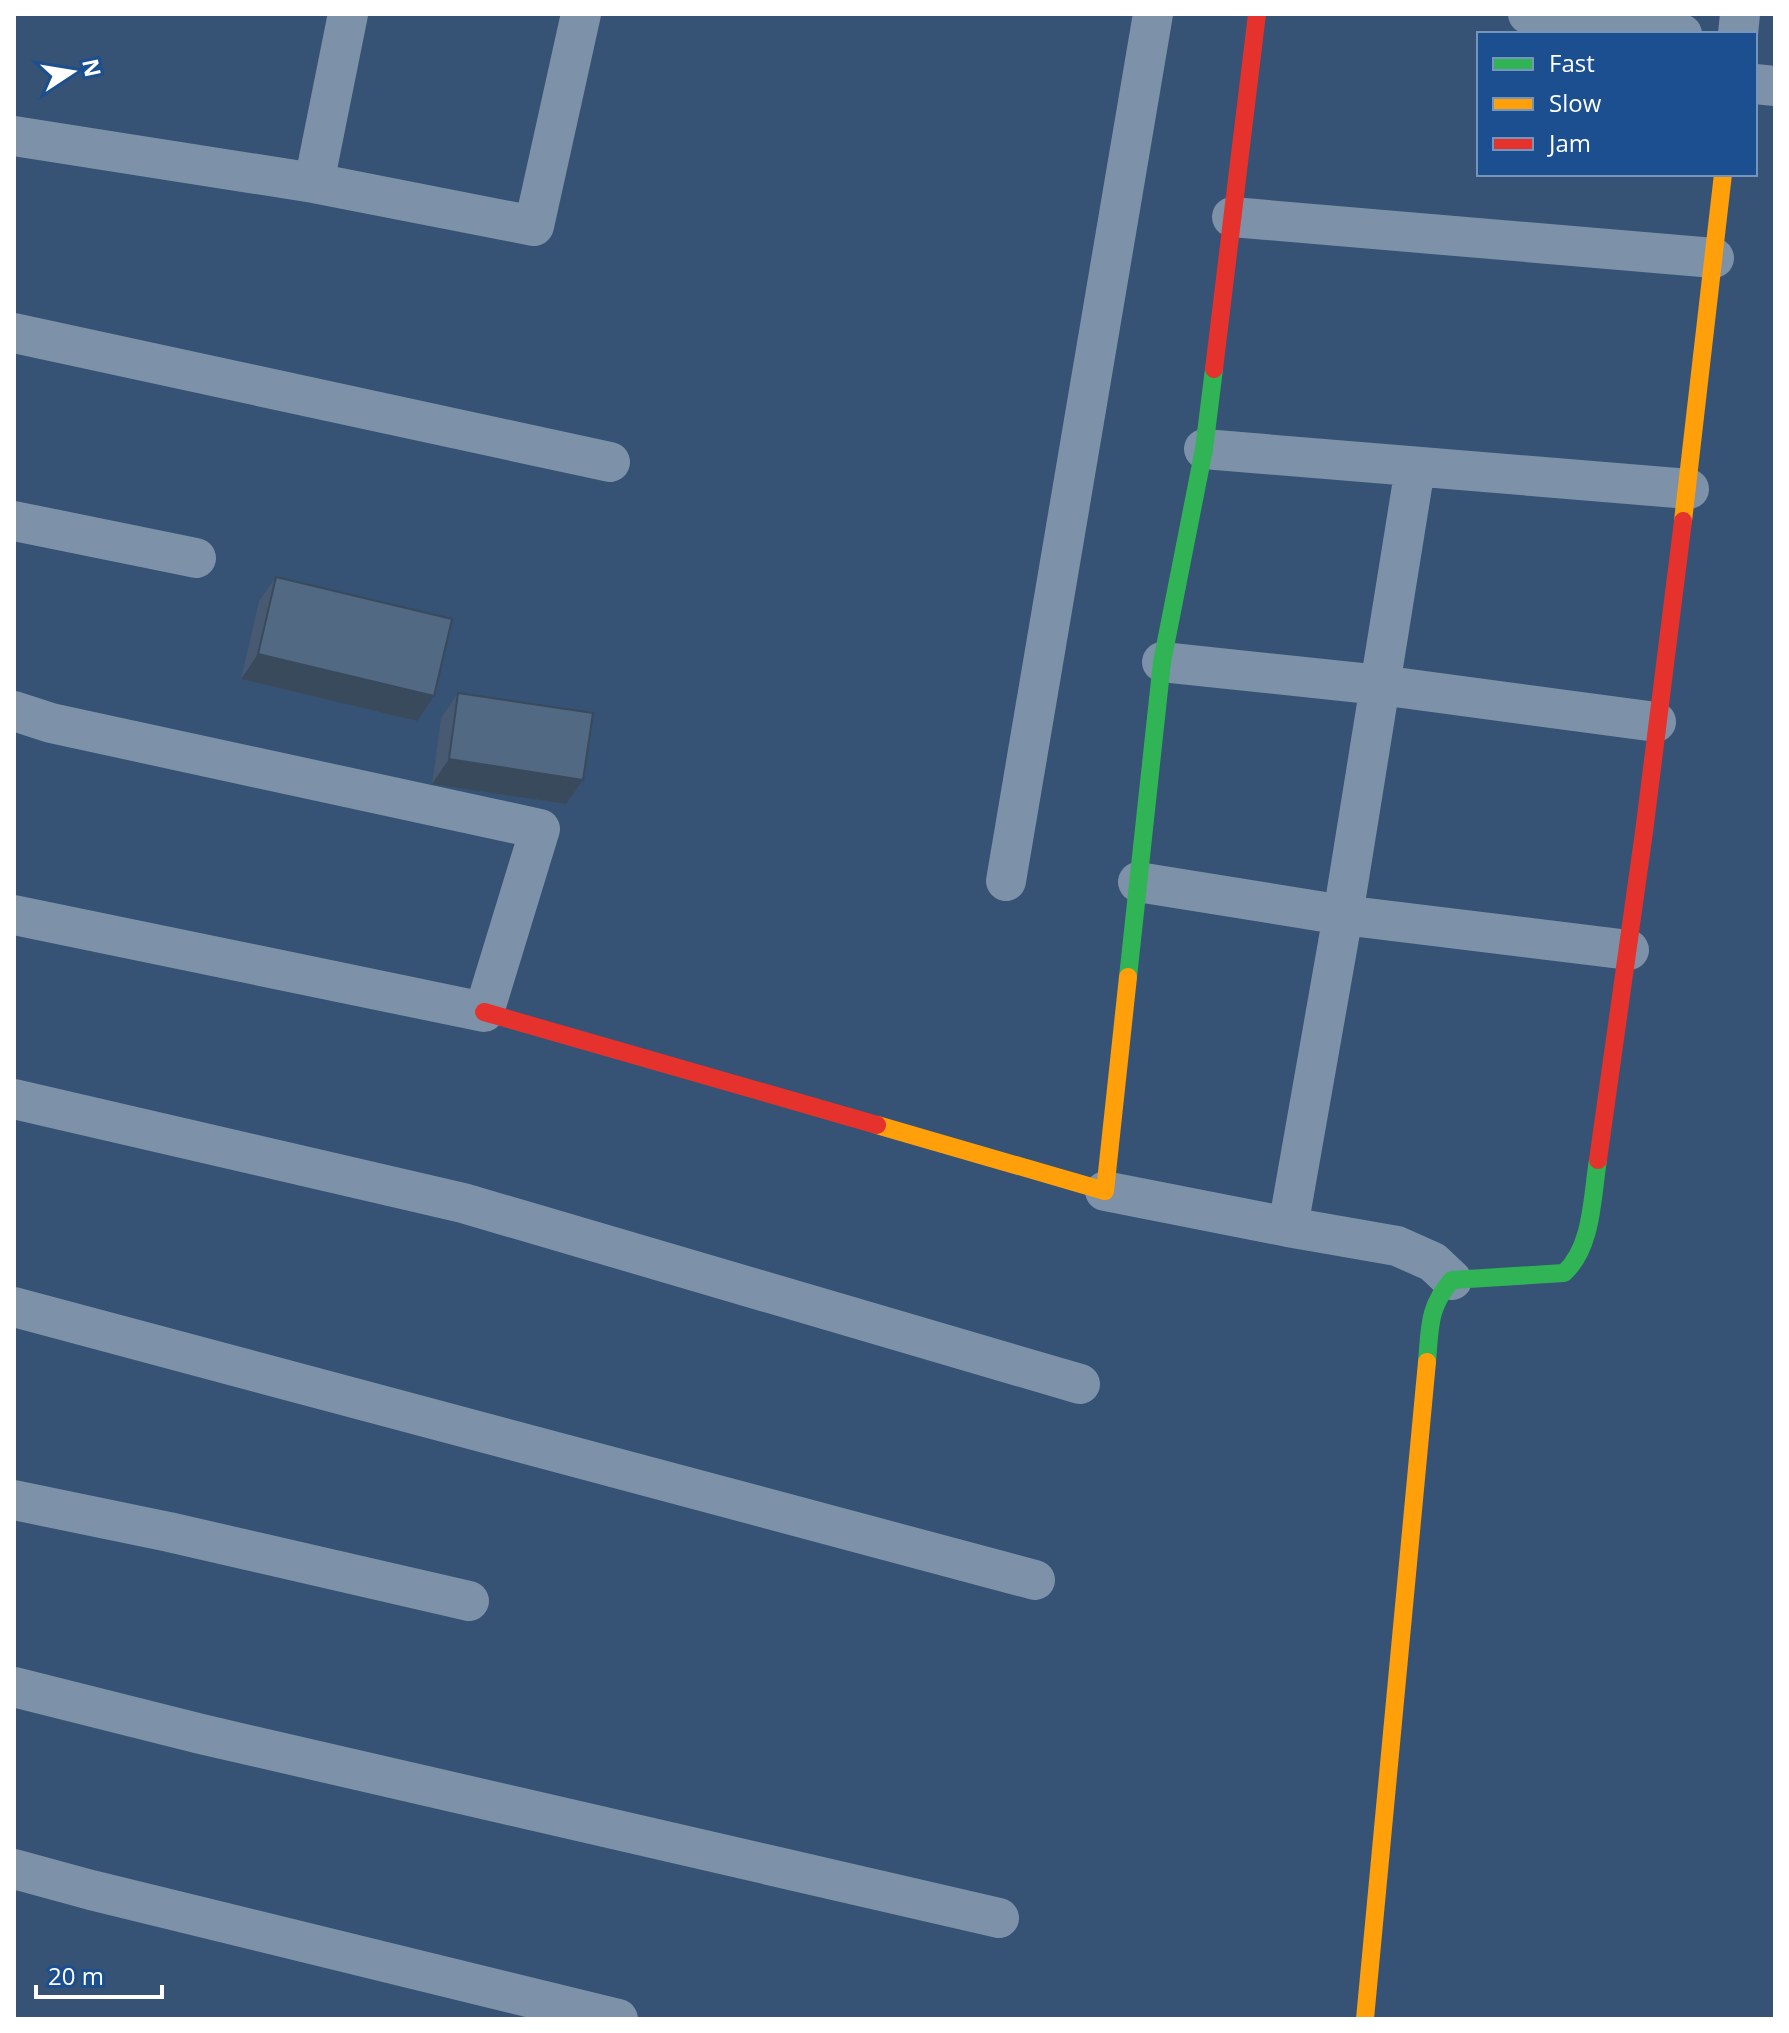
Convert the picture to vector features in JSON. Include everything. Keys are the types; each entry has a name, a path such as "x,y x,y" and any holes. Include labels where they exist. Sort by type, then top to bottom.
{"street":[{"path":"314,183 348,14"},
{"path":"14,136 314,183 534,226 581,14"},
{"path":"1006,881 1153,14"},
{"path":"1105,1191 1162,662 1204,449 1257,14"},
{"path":"1528,14 1667,32"},
{"path":"1365,2019 1430,1327 1437,1297 1452,1280 1564,1273 1572,1267 1579,1254 1588,1226 1629,950 1656,722 1689,489 1723,176"},
{"path":"1232,217 1714,258"},
{"path":"14,333 610,462"},
{"path":"1204,449 1689,489"},
{"path":"1288,1227 1343,915 1415,468"},
{"path":"14,521 196,558"},
{"path":"1162,662 1380,685 1656,722"},
{"path":"14,711 51,723 540,829 484,1012"},
{"path":"1138,882 1343,915 1629,950"},
{"path":"14,915 484,1012 1105,1191 1397,1246 1433,1262 1452,1280"},
{"path":"14,1099 463,1203 1080,1384"},
{"path":"14,1307 1035,1580"},
{"path":"14,1500 469,1601"},
{"path":"14,1687 201,1734 999,1918"},
{"path":"14,1869 618,2019"}],"building":[{"path":"276,577 452,619 434,696 258,654"},
{"path":"458,693 593,713 583,780 449,759"}],"traffic: fast":[{"path":"1128,977 1162,662 1204,449 1214,369"},
{"path":"1427,1362 1434,1309 1452,1280 1564,1273 1574,1262 1590,1220 1598,1160"}],"traffic: slow":[{"path":"1683,521 1723,176"},
{"path":"877,1125 1105,1191 1128,977"},
{"path":"1365,2019 1427,1362"}],"traffic: jam":[{"path":"1214,369 1257,14"},
{"path":"1598,1160 1683,521"},
{"path":"484,1012 877,1125"}]}
